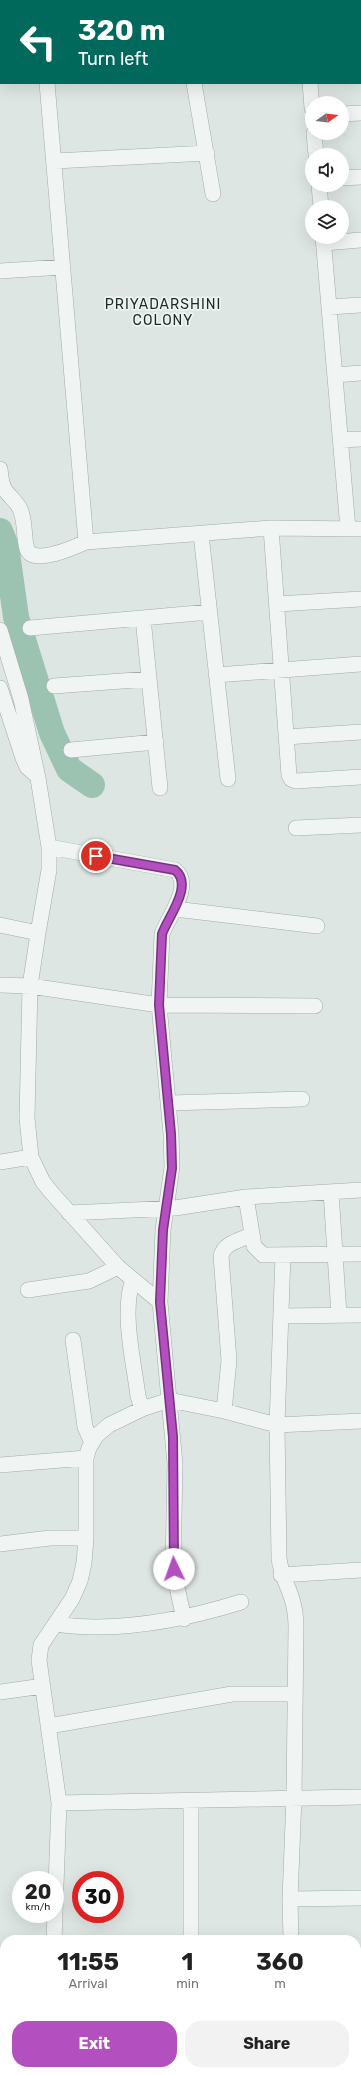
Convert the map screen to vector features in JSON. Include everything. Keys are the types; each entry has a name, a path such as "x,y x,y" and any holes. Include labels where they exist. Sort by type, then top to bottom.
{"street":[{"path":"47,84 55,161 86,542"},
{"path":"194,84 213,194"},
{"path":"310,84 311,96"},
{"path":"349,114 361,113"},
{"path":"55,161 206,153"},
{"path":"349,178 361,177"},
{"path":"349,240 361,240"},
{"path":"0,469 4,489 19,506 22,513 27,549 30,554 35,556 66,551 86,542 271,528 355,529 341,440 323,244"},
{"path":"0,272 63,266"},
{"path":"329,307 361,305"},
{"path":"335,375 361,373"},
{"path":"341,440 361,439"},
{"path":"271,528 288,769 291,779 296,781 361,777"},
{"path":"201,534 228,778"},
{"path":"277,604 361,599"},
{"path":"30,628 209,612"},
{"path":"143,618 160,788"},
{"path":"0,630 21,699 38,778 49,847 49,870 30,986 27,1118 31,1156 43,1182 69,1213 118,1267 160,1302"},
{"path":"216,675 361,664"},
{"path":"54,686 150,679"},
{"path":"0,688 23,758 27,767 38,778"},
{"path":"286,737 361,732"},
{"path":"71,750 156,742"},
{"path":"296,828 361,825"},
{"path":"49,847 175,870 180,874 182,880 175,909 162,934 159,1005 169,1103 172,1168 163,1230 160,1302 175,1464 174,1569 184,1619"},
{"path":"175,909 317,926"},
{"path":"0,925 38,932"},
{"path":"0,985 30,986 159,1005 314,1006"},
{"path":"169,1103 302,1099"},
{"path":"0,1162 31,1156"},
{"path":"69,1213 166,1208 246,1197 361,1190"},
{"path":"331,1192 339,1316"},
{"path":"246,1197 254,1246 263,1255 361,1254"},
{"path":"224,1411 229,1360 221,1256 223,1249 228,1245 251,1235"},
{"path":"283,1254 277,1425 279,1558 281,1574 292,1597 295,1611 294,1797 290,1899 291,1935"},
{"path":"28,1290 84,1282 118,1267"},
{"path":"133,1280 128,1298 127,1310 138,1396 142,1409"},
{"path":"282,1316 361,1315"},
{"path":"73,1340 85,1427 92,1443"},
{"path":"57,1871 59,1803 39,1660 41,1645 72,1599 80,1581 84,1563 86,1538 86,1458 96,1436 109,1425 142,1409 169,1400 224,1411 277,1425 361,1422"},
{"path":"0,1465 86,1458"},
{"path":"0,1544 50,1538 86,1538"},
{"path":"281,1574 361,1570"},
{"path":"55,1624 102,1627 184,1619 241,1602"},
{"path":"0,1692 43,1686"},
{"path":"49,1726 232,1694 295,1694"},
{"path":"59,1803 191,1801 294,1797 361,1797"},
{"path":"191,1801 192,1935"},
{"path":"290,1899 361,1898"},
{"path":"54,1935 55,1923"}],"waterway":[{"path":"0,531 6,546 16,617 52,733 69,769 92,785"}],"district":[{"name":"PRIYADARSHINI COLONY","path":"163,312"}],"route":[{"path":"96,856 175,870 180,874 182,880 182,886 175,909 162,934 159,1005 168,1090 172,1168 163,1230 160,1302 175,1464 172,1547 174,1569"}]}
